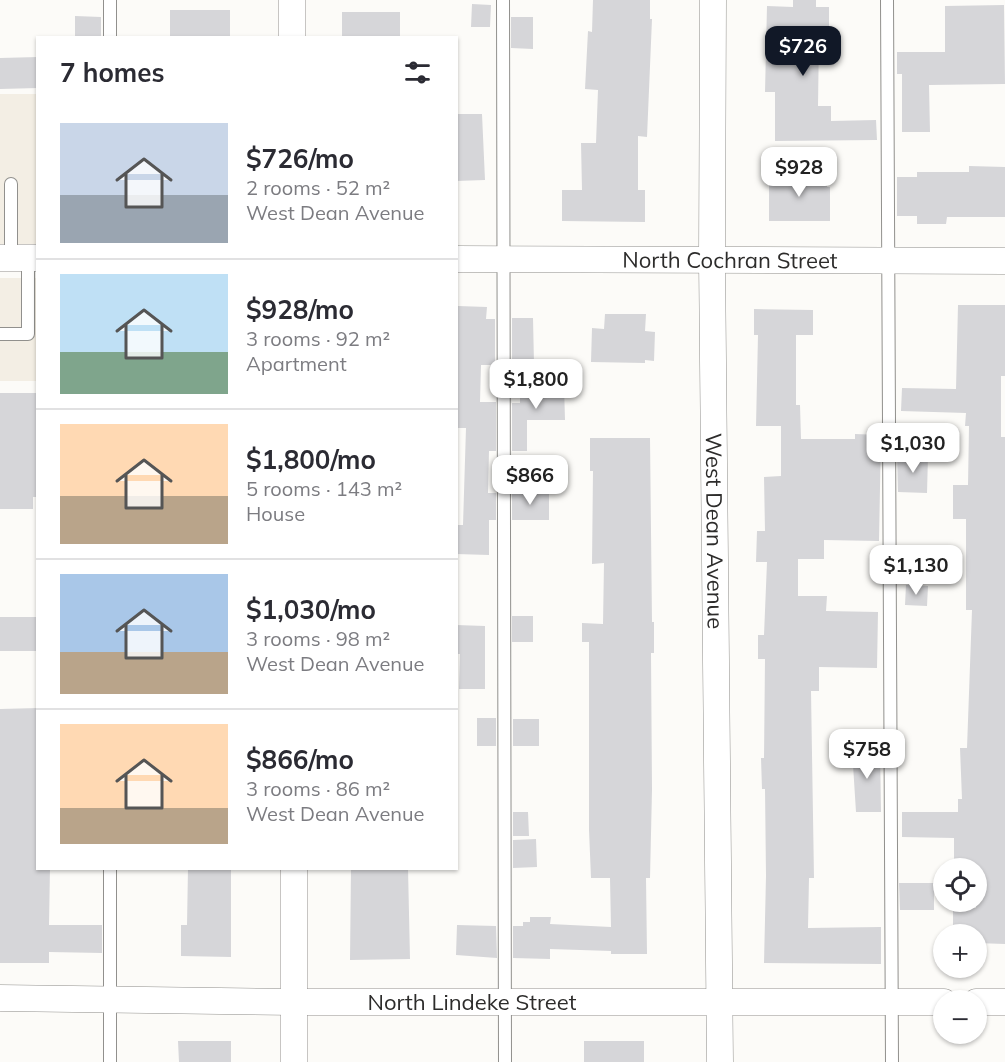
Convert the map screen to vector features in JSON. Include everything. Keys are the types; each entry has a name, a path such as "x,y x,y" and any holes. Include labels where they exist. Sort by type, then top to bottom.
{"street":[{"path":"292,0 292,36"},
{"name":"West Dean Avenue","path":"713,0 712,260 720,1062"},
{"name":"North Cochran Street","path":"458,259 1005,261"},
{"path":"294,870 294,1062"},
{"name":"North Lindeke Street","path":"0,998 294,1002 505,1000 933,1002"},
{"path":"987,1002 1005,1002"}],"lane":[{"path":"110,0 110,36"},
{"path":"503,0 505,1062"},
{"path":"887,0 886,261 892,1062"},
{"path":"0,334 28,334 11,184"},
{"path":"110,870 110,1062"}],"shaded area":[{"path":"0,94 36,94 36,244 0,244"},
{"path":"0,278 36,278 36,381 0,381"}],"building":[{"path":"593,0 650,0 650,19 652,19 647,137 638,136 638,190 645,190 645,222 562,221 562,190 582,190 581,143 596,143 598,90 585,89 588,31 592,32"},
{"path":"793,0 816,0 816,7 829,7 829,36 819,36 818,106 831,106 831,121 876,120 877,140 775,141 775,92 765,92 767,6 793,7"},
{"path":"472,4 491,5 490,27 471,27"},
{"path":"1004,5 1005,84 929,85 930,132 902,132 902,74 897,74 897,52 945,52 945,6"},
{"path":"170,10 230,10 230,36 170,36"},
{"path":"342,12 400,12 400,36 342,36"},
{"path":"75,16 101,17 101,36 75,36"},
{"path":"511,17 533,17 533,49 511,48"},
{"path":"36,57 36,88 0,89 0,58"},
{"path":"458,114 482,114 485,180 458,181"},
{"path":"969,166 1005,167 1005,217 947,217 946,224 917,224 917,216 897,216 897,177 917,177 917,172 969,172"},
{"path":"769,175 827,176 827,187 830,187 830,221 769,221"},
{"path":"958,305 1005,305 1005,376 1001,376 1001,437 1005,437 1005,944 987,943 987,924 953,924 953,912 987,912 987,858 954,858 954,838 902,837 902,812 958,812 958,799 962,799 960,748 967,748 972,610 966,610 966,519 953,519 953,485 968,485 969,426 965,426 966,413 901,411 902,388 956,389"},
{"path":"458,306 487,307 486,319 495,319 495,365 481,365 480,402 496,402 496,451 489,451 488,493 496,493 496,520 489,520 489,555 458,554 458,525 463,525 466,428 458,428"},
{"path":"754,309 813,310 813,335 796,335 796,405 800,405 801,439 855,439 855,434 881,435 879,541 824,540 824,559 798,559 798,596 827,596 826,611 878,612 877,668 819,667 819,691 811,691 814,878 809,878 808,928 881,927 881,964 764,963 765,789 762,789 761,758 764,758 765,659 758,659 758,635 764,635 767,562 756,562 757,531 765,531 764,477 781,476 781,426 756,426 758,335 754,335"},
{"path":"605,314 646,314 645,331 655,332 654,361 645,360 645,363 591,362 592,328 604,329"},
{"path":"512,318 533,318 534,364 512,365"},
{"path":"564,385 565,420 527,420 527,451 512,451 512,403 520,403 520,386"},
{"path":"0,393 36,393 36,497 33,497 33,509 0,509"},
{"path":"590,438 650,438 654,653 651,653 652,790 650,878 646,878 647,954 611,954 611,951 550,949 550,959 513,958 513,926 523,926 523,922 530,922 530,917 551,917 550,924 611,927 610,878 591,878 589,642 582,642 582,623 603,624 604,563 592,564 593,471 590,471"},
{"path":"897,455 928,456 927,493 898,492"},
{"path":"512,493 549,493 549,520 512,520"},
{"path":"906,585 928,586 927,606 905,605"},
{"path":"512,616 533,616 533,642 512,642"},
{"path":"0,617 36,617 36,651 0,651"},
{"path":"458,625 485,626 485,689 459,689 460,654 458,654"},
{"path":"36,708 36,870 50,870 49,925 102,925 102,953 49,952 49,963 0,963 0,709"},
{"path":"477,718 496,718 496,746 477,746"},
{"path":"513,719 539,719 539,746 513,746"},
{"path":"880,748 881,812 856,812 852,749"},
{"path":"513,812 528,812 529,836 513,836"},
{"path":"536,839 537,867 513,868 513,840"},
{"path":"188,870 231,870 231,957 181,956 181,925 187,925"},
{"path":"351,870 408,870 410,959 350,960"},
{"path":"899,883 933,883 933,910 900,910"},
{"path":"457,925 496,926 497,958 456,955"},
{"path":"178,1041 231,1041 231,1062 179,1062"},
{"path":"584,1041 644,1041 644,1062 584,1062"}]}
